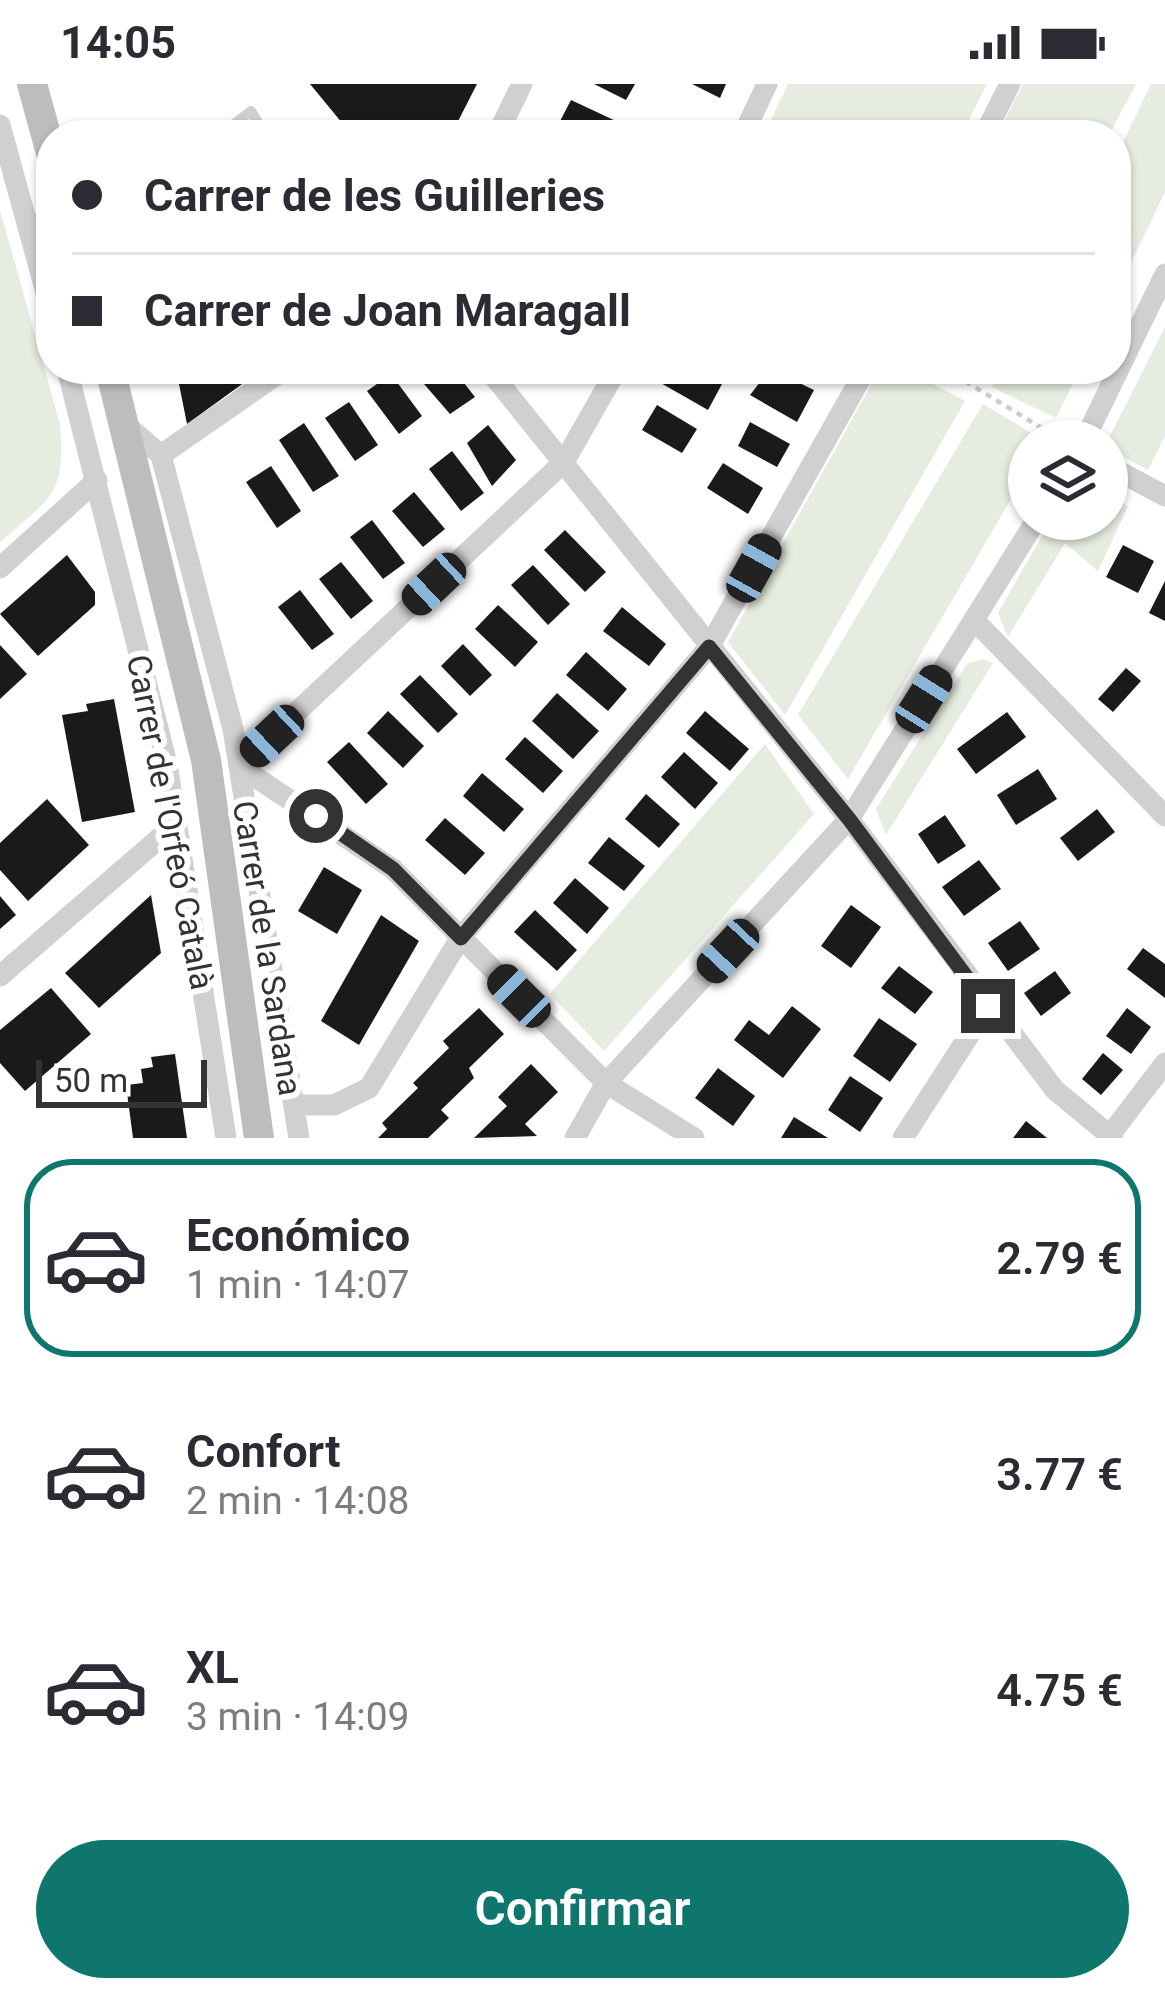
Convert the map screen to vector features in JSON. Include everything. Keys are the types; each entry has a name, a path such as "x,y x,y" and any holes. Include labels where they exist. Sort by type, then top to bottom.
{"street":[{"path":"32,84 42,120"},
{"path":"504,120 522,84"},
{"path":"749,120 767,84"},
{"path":"992,120 1010,84"},
{"path":"0,125 36,257"},
{"path":"25,218 36,229"},
{"path":"1131,344 1165,274"},
{"name":"Carrer de l'Orfeó Català","path":"71,384 167,764 226,1138"},
{"path":"114,384 206,760 259,1138"},
{"path":"126,425 161,455 263,384"},
{"path":"500,384 849,819 1055,1090 1112,1137 1165,1063"},
{"path":"608,384 564,462 239,766 393,869 606,1083 694,1138"},
{"path":"294,1105 334,1105 369,1088 461,938 709,647 858,384"},
{"path":"1094,420 1112,384"},
{"name":"Carrer de la Sardana","path":"161,455 233,729 299,1138"},
{"path":"1128,476 1165,496"},
{"path":"0,568 97,480"},
{"path":"574,1138 606,1083 849,819 1024,540"},
{"path":"974,620 1165,816"},
{"path":"0,976 177,824"},
{"path":"903,1138 988,1006"}],"path":[{"path":"970,384 1029,420"}],"shaded area":[{"path":"788,84 987,84 969,120 771,120"},
{"path":"1023,84 1136,84 1117,120 1005,120"},
{"path":"1151,84 1165,84 1165,192 1131,263 1131,126"},
{"path":"0,210 36,338 36,384 49,384 61,448 51,493 0,542"},
{"path":"1165,327 1165,436 1148,470 1128,459 1128,420 1118,420"},
{"path":"872,384 933,384 965,401 785,715 728,642"},
{"path":"994,384 1073,384 1056,418"},
{"path":"983,404 1010,420 1008,504 848,779 798,715"},
{"path":"1040,540 1112,540 1098,571 1065,543 1008,637 998,613"},
{"path":"983,659 993,663 886,835 876,809 967,664"},
{"path":"765,744 814,814 604,1051 550,994"}],"building":[{"path":"310,84 477,84 459,120 340,120"},
{"path":"594,84 635,84 626,100"},
{"path":"692,84 726,84 720,98"},
{"path":"571,100 614,120 561,120"},
{"path":"179,384 242,384 187,424"},
{"path":"377,384 398,384 422,416 399,434 367,391"},
{"path":"424,384 465,384 475,397 450,414"},
{"path":"662,384 722,384 708,410"},
{"path":"758,384 801,384 814,390 797,422 750,395"},
{"path":"349,402 378,445 355,461 325,418"},
{"path":"657,405 697,429 682,453 642,430"},
{"path":"750,422 790,444 777,467 738,446"},
{"path":"304,423 339,476 313,492 279,440"},
{"path":"488,425 516,460 492,486 467,443"},
{"path":"452,451 484,493 461,511 429,469"},
{"path":"723,463 763,488 748,514 707,488"},
{"path":"271,466 301,511 277,528 246,482"},
{"path":"414,492 445,529 423,547 392,511"},
{"path":"372,520 405,563 383,579 350,537"},
{"path":"565,530 606,572 585,592 544,550"},
{"path":"1123,545 1154,561 1138,593 1106,577"},
{"path":"67,555 95,592 95,605 38,656 0,614"},
{"path":"341,562 373,601 351,619 319,579"},
{"path":"533,565 570,604 548,625 511,585"},
{"path":"1165,581 1165,621 1149,613"},
{"path":"300,590 334,634 312,650 278,607"},
{"path":"498,605 538,642 515,667 475,629"},
{"path":"622,607 666,644 649,666 603,631"},
{"path":"463,644 492,675 470,696 441,666"},
{"path":"0,645 27,674 0,699"},
{"path":"586,652 627,689 608,711 566,675"},
{"path":"1126,668 1141,681 1113,712 1098,699"},
{"path":"420,675 458,714 438,733 400,694"},
{"path":"557,693 599,731 573,759 532,721"},
{"path":"114,699 135,812 82,822 62,715 88,711 86,704"},
{"path":"388,711 424,746 403,768 367,733"},
{"path":"705,711 749,749 730,771 686,733"},
{"path":"1007,712 1026,737 976,774 957,749"},
{"path":"525,737 563,771 543,793 505,759"},
{"path":"349,742 388,784 366,804 327,762"},
{"path":"684,752 718,783 695,809 661,777"},
{"path":"1038,769 1057,799 1016,825 997,795"},
{"path":"482,773 524,809 504,832 463,796"},
{"path":"646,794 680,824 659,848 625,819"},
{"path":"47,799 89,845 28,901 0,870 0,843"},
{"path":"1097,809 1115,832 1078,861 1060,838"},
{"path":"945,815 966,846 938,864 918,834"},
{"path":"445,818 485,853 465,875 425,840"},
{"path":"609,837 645,866 624,891 588,863"},
{"path":"979,860 1001,889 964,916 942,887"},
{"path":"324,867 362,890 337,934 298,911"},
{"path":"575,878 609,908 587,934 553,903"},
{"path":"151,895 161,953 99,1008 65,973"},
{"path":"0,896 16,915 0,929"},
{"path":"851,905 881,927 851,968 821,946"},
{"path":"535,910 577,950 557,971 514,932"},
{"path":"381,915 419,941 359,1045 321,1021"},
{"path":"1020,921 1040,949 1008,971 988,943"},
{"path":"1143,948 1165,964 1165,998 1127,969"},
{"path":"899,966 933,992 915,1014 881,988"},
{"path":"1055,971 1071,993 1041,1016 1024,993"},
{"path":"51,988 91,1034 25,1091 0,1063 0,1030"},
{"path":"792,1006 821,1029 783,1078 734,1040 749,1020 769,1035"},
{"path":"479,1008 504,1034 469,1068 474,1078 441,1110 449,1118 428,1138 378,1138 387,1129 382,1123 418,1088 413,1083 449,1048 443,1041"},
{"path":"1127,1008 1151,1027 1131,1054 1106,1036"},
{"path":"879,1018 917,1044 890,1082 853,1056"},
{"path":"1103,1053 1123,1070 1101,1095 1082,1079"},
{"path":"175,1054 187,1138 133,1138 126,1085 143,1083 141,1069 153,1067 151,1057"},
{"path":"531,1064 558,1092 525,1124 537,1136 474,1138 507,1106 498,1097"},
{"path":"718,1068 755,1096 733,1126 695,1098"},
{"path":"850,1076 883,1098 860,1132 828,1110"},
{"path":"794,1117 828,1138 781,1138"},
{"path":"1026,1121 1047,1138 1013,1138"}],"route":[{"path":"316,816 393,869 461,938 709,647 849,819 988,1006"}]}
